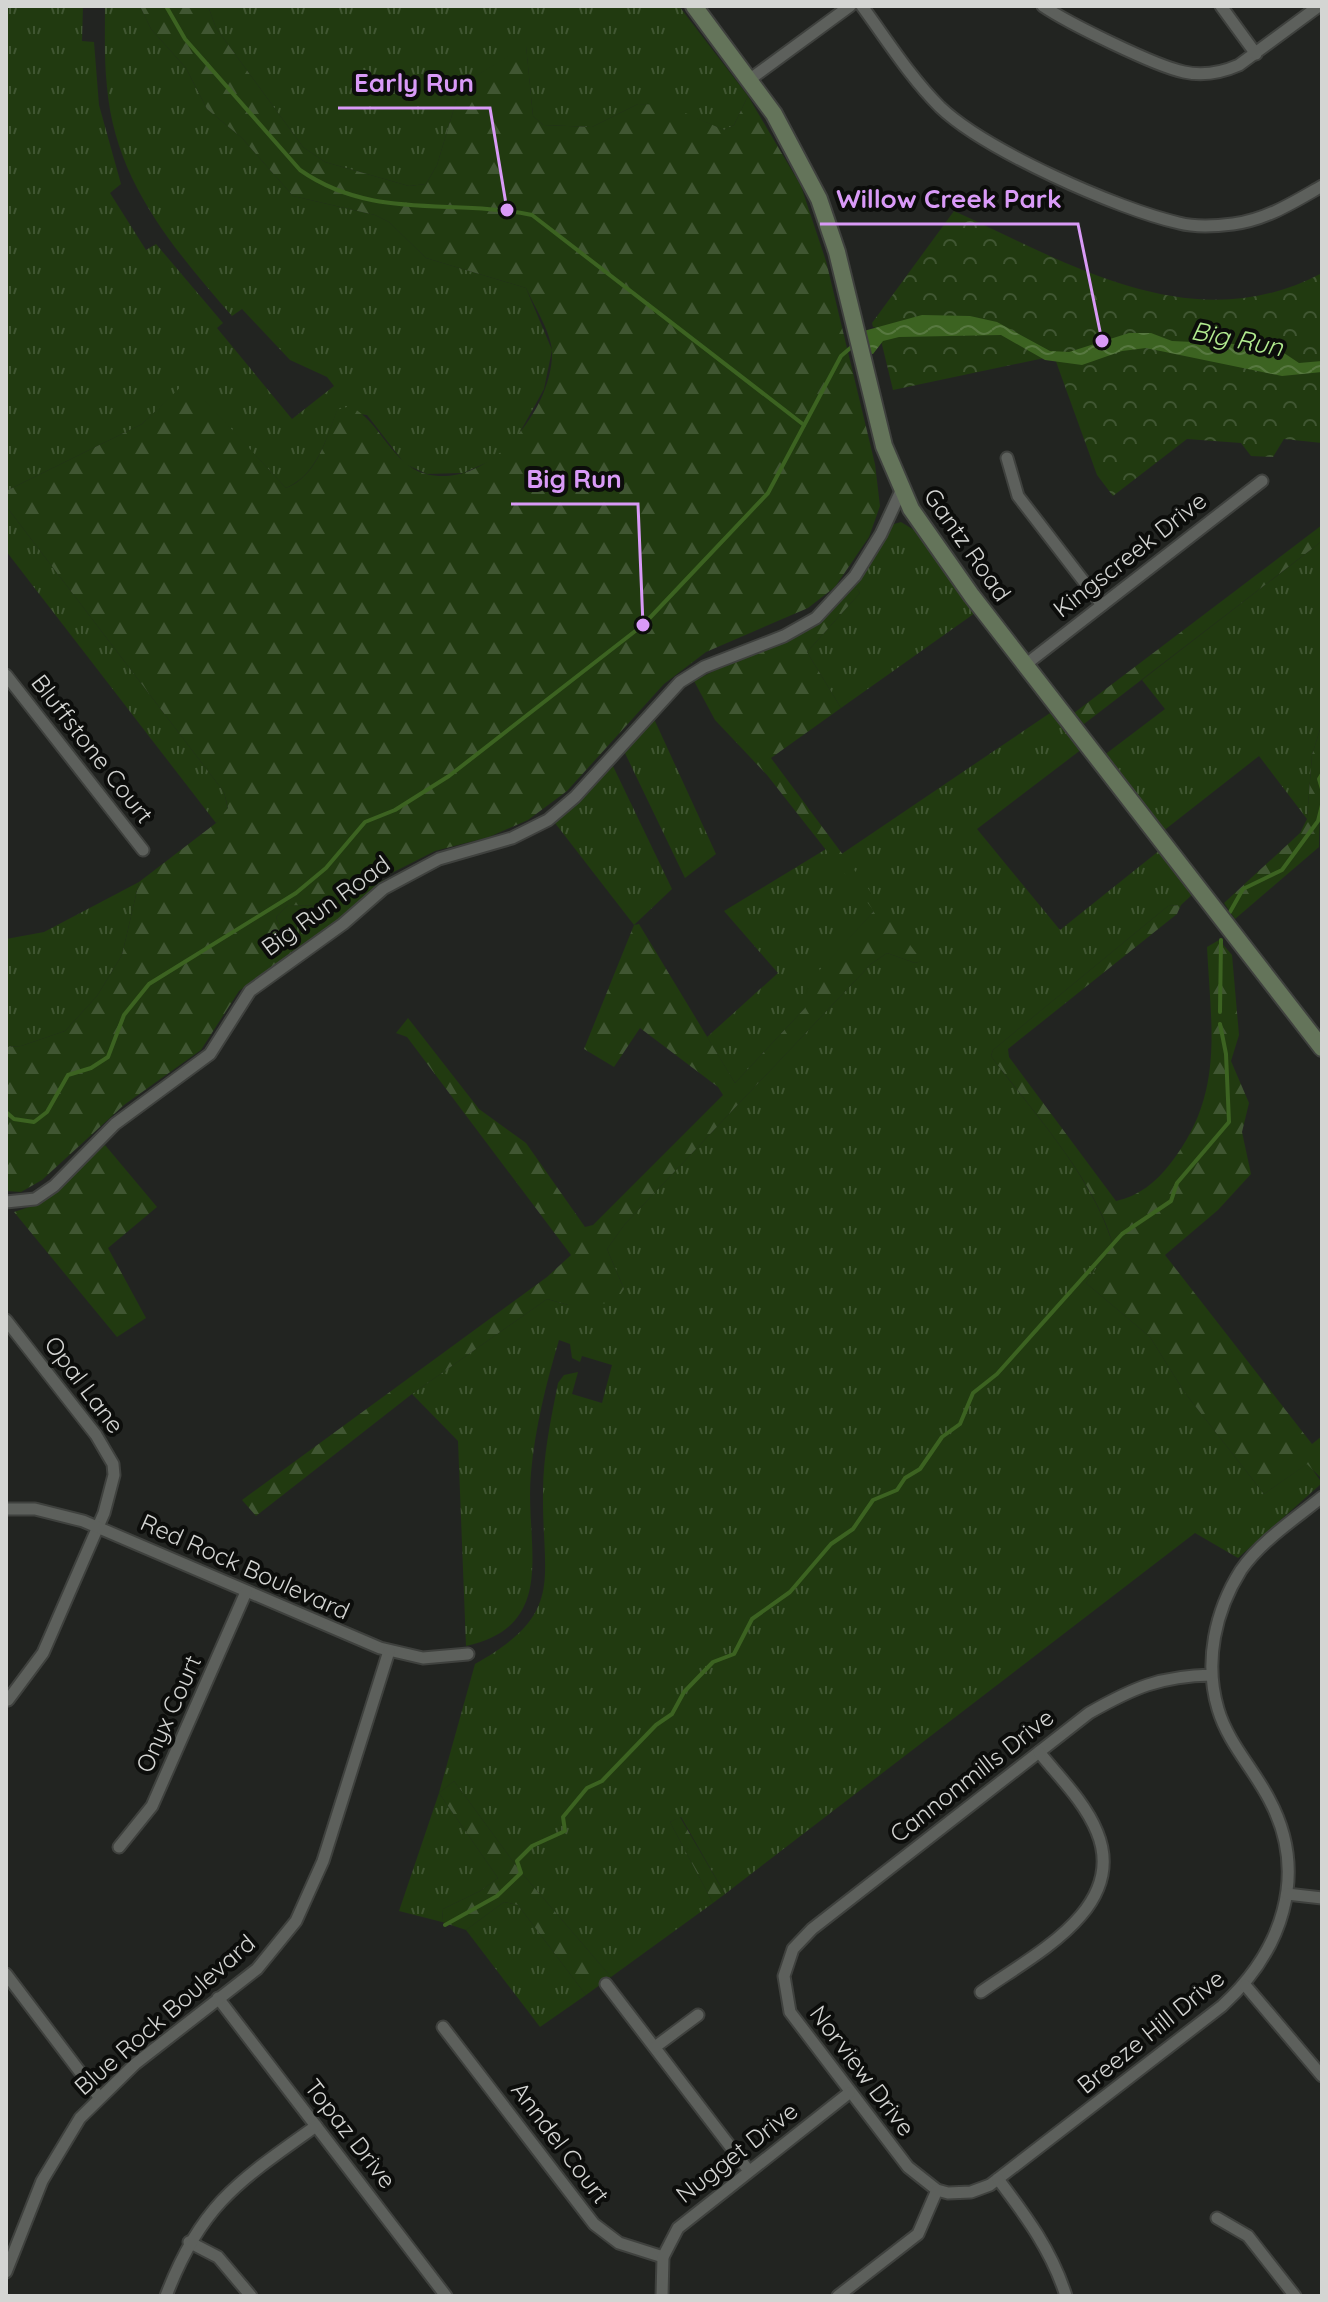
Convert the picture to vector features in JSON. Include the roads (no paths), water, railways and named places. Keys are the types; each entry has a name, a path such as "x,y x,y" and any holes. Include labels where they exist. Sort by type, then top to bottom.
{"main road":[{"name":"Gantz Road","path":"694,6 786,135 819,199 837,252 884,446 901,491 946,560 1025,665 1322,1048"}],"street":[{"path":"749,80 850,6"},
{"path":"862,6 917,81 962,125 1007,152 1135,210 1182,224 1234,224 1281,210 1322,186"},
{"path":"1043,6 1183,72 1226,70 1256,54 1319,6"},
{"path":"1221,6 1256,54"},
{"path":"1007,458 1018,496 1102,605"},
{"name":"Kingscreek Drive","path":"1025,665 1262,481"},
{"name":"Big Run Road","path":"6,1202 35,1199 54,1186 123,1117 210,1054 250,991 336,930 383,889 439,859 495,844 540,826 575,797 680,682 704,667 784,636 816,618 855,576 881,534 901,491"},
{"name":"Bluffstone Court","path":"6,675 143,850"},
{"name":"Opal Lane","path":"6,1320 96,1435 113,1464 114,1475 98,1527"},
{"name":"Breeze Hill Drive","path":"937,2190 971,2192 998,2179 1245,1985 1274,1941 1287,1894 1281,1829 1270,1801 1232,1742 1218,1709 1212,1675 1217,1621 1224,1599 1243,1567 1271,1538 1322,1497"},
{"name":"Red Rock Boulevard","path":"6,1509 35,1509 98,1527 389,1651 423,1658 468,1654"},
{"path":"8,1700 43,1653 98,1527"},
{"name":"Onyx Court","path":"119,1847 152,1806 246,1592"},
{"name":"Blue Rock Boulevard","path":"6,2272 42,2181 63,2142 99,2097 257,1969 278,1946 312,1892 389,1651"},
{"name":"Cannonmills Drive","path":"787,1962 793,1949 812,1929 1089,1713 1135,1686 1188,1676 1212,1675"},
{"path":"981,1992 1075,1923 1098,1891 1103,1851 1098,1832 1088,1814 1039,1752"},
{"path":"1287,1894 1322,1898"},
{"name":"Norview Drive","path":"787,1962 783,1988 790,2012 908,2167 937,2190"},
{"path":"6,1974 99,2097"},
{"path":"606,1984 749,2171"},
{"path":"1245,1985 1322,2076"},
{"name":"Topaz Drive","path":"218,1998 446,2296"},
{"path":"655,2047 698,2015"},
{"name":"Anndel Court","path":"443,2027 594,2224 619,2243 663,2257"},
{"name":"Nugget Drive","path":"663,2257 678,2228 849,2093"},
{"path":"166,2296 189,2242 225,2194 316,2126"},
{"path":"998,2179 1030,2220 1051,2256 1066,2296"},
{"path":"838,2296 918,2234 937,2190"},
{"path":"1217,2218 1248,2236 1295,2296"},
{"path":"189,2242 218,2257 251,2296"},
{"path":"662,2296 663,2257"}],"water":[{"path":"922,315 970,316 997,322 1050,351 1069,352 1129,333 1151,333 1172,341 1235,344 1284,353 1299,363 1322,361 1322,372 1282,376 1146,348 1122,351 1082,365 1045,360 1001,335 899,337 883,341 873,354 864,353 860,332"}],"waterway":[{"path":"166,6 185,39 300,170 328,186 384,202 532,215 804,425"},
{"name":"Big Run","path":"6,1112 14,1119 34,1122 47,1112 68,1075 91,1068 108,1057 124,1015 149,984 296,893 326,868 365,822 395,810 449,776 643,625 768,493 841,356 855,344"},
{"path":"1322,774 1319,779 1322,789"},
{"path":"1230,912 1243,889 1282,870 1318,821 1322,805"},
{"path":"1220,1012 1221,940"},
{"path":"445,1925 497,1896 521,1873 517,1861 532,1846 565,1831 563,1817 587,1788 602,1781 656,1725 672,1714 684,1692 713,1662 734,1654 752,1619 790,1592 831,1544 853,1529 873,1500 897,1490 905,1478 920,1469 942,1437 960,1424 973,1393 997,1374 1122,1234 1171,1201 1177,1183 1229,1122 1226,1054 1220,1024"}],"place":[{"name":"Early Run","path":"507,210"},
{"name":"Willow Creek Park","path":"1102,341"},
{"name":"Big Run","path":"643,625"}]}
